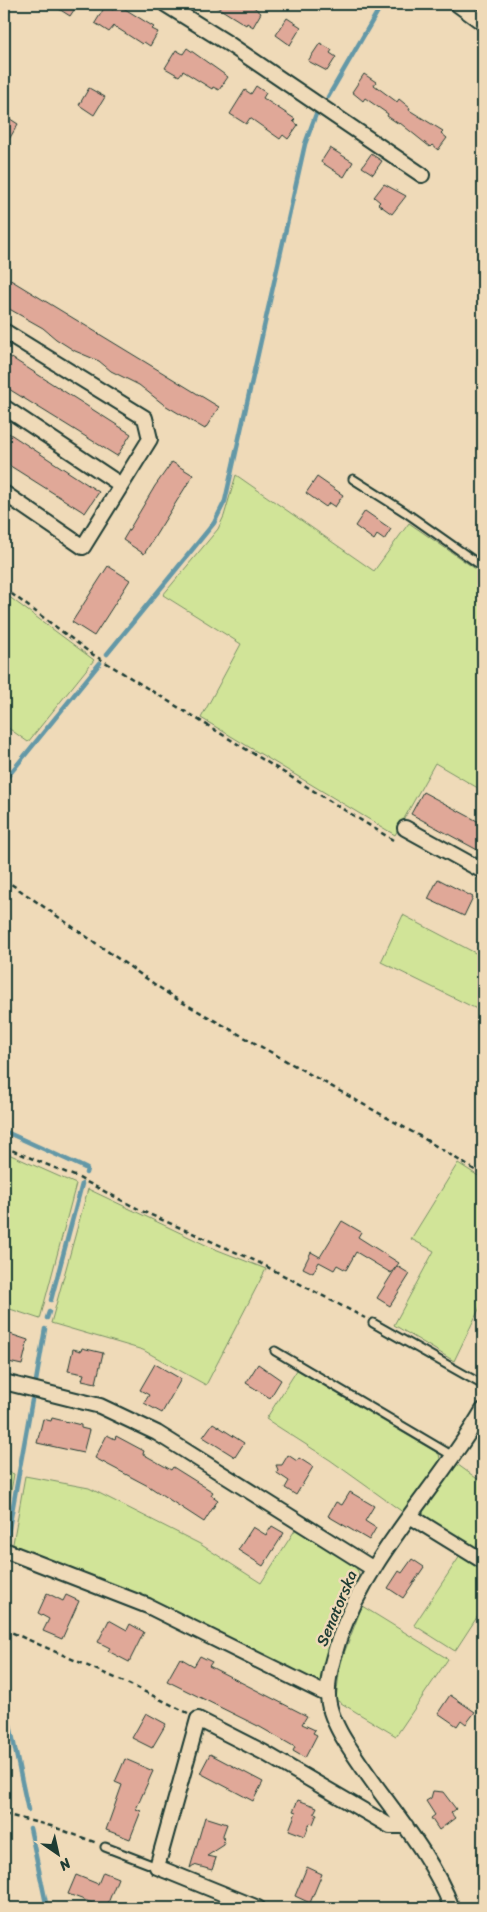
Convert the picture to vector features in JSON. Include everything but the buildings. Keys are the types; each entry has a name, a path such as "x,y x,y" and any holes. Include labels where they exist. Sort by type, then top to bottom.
{"street":[{"path":"165,4 229,44 422,175"},
{"path":"457,4 483,23"},
{"path":"4,331 146,418 150,439 83,547 4,493"},
{"path":"4,407 121,485"},
{"path":"405,828 483,871"},
{"path":"4,1382 82,1401 124,1416 197,1458 372,1568"},
{"name":"Senatorska","path":"452,1908 432,1863 340,1732 331,1712 328,1695 337,1647 353,1605 372,1568 453,1456 483,1410"},
{"path":"410,1516 483,1561"},
{"path":"4,1550 148,1606 328,1695"},
{"path":"258,1908 156,1867 198,1719 262,1752 390,1826 406,1826"}],"lane":[{"path":"353,479 406,512 483,567"},
{"path":"373,1322 483,1386"},
{"path":"275,1351 453,1456"},
{"path":"105,1847 156,1867"}],"path":[{"path":"4,588 106,662 393,840"},
{"path":"4,879 174,997 423,1138 483,1175"},
{"path":"4,1147 77,1177 142,1211 256,1261 373,1322"},
{"path":"4,1629 131,1684 198,1719"},
{"path":"4,1814 51,1826 105,1847"}],"green space":[{"path":"236,475 374,571 409,523 483,574 483,791 435,763 395,835 201,718 241,644 163,595 218,529 224,516"},
{"path":"4,593 94,660 28,742 4,725"},
{"path":"403,915 483,957 483,1012 381,962"},
{"path":"4,1152 76,1184 40,1319 4,1307"},
{"path":"458,1163 483,1179 483,1301 454,1361 394,1325 434,1251 411,1239"},
{"path":"88,1189 210,1247 266,1269 206,1385 143,1350 51,1323"},
{"path":"297,1370 439,1454 441,1464 404,1513 330,1460 266,1419"},
{"path":"454,1462 483,1483 483,1536 475,1548 425,1518 422,1508"},
{"path":"4,1470 14,1474 4,1531"},
{"path":"25,1476 89,1488 200,1544 261,1583 297,1527 355,1566 359,1573 324,1662 322,1688 12,1549"},
{"path":"460,1556 483,1571 483,1608 455,1651 414,1625"},
{"path":"362,1606 448,1659 396,1736 336,1700 340,1664"}],"waterway":[{"path":"328,97 382,4"},
{"path":"107,654 214,523 225,501 305,144 316,114"},
{"path":"4,781 100,663"},
{"path":"4,1131 87,1169 86,1173"},
{"path":"51,1300 82,1184"},
{"path":"47,1318 49,1312"},
{"path":"36,1381 45,1329"},
{"path":"6,1545 32,1400"},
{"path":"4,1568 5,1557"},
{"path":"4,1685 7,1711 28,1810"},
{"path":"30,1828 47,1908"}]}
